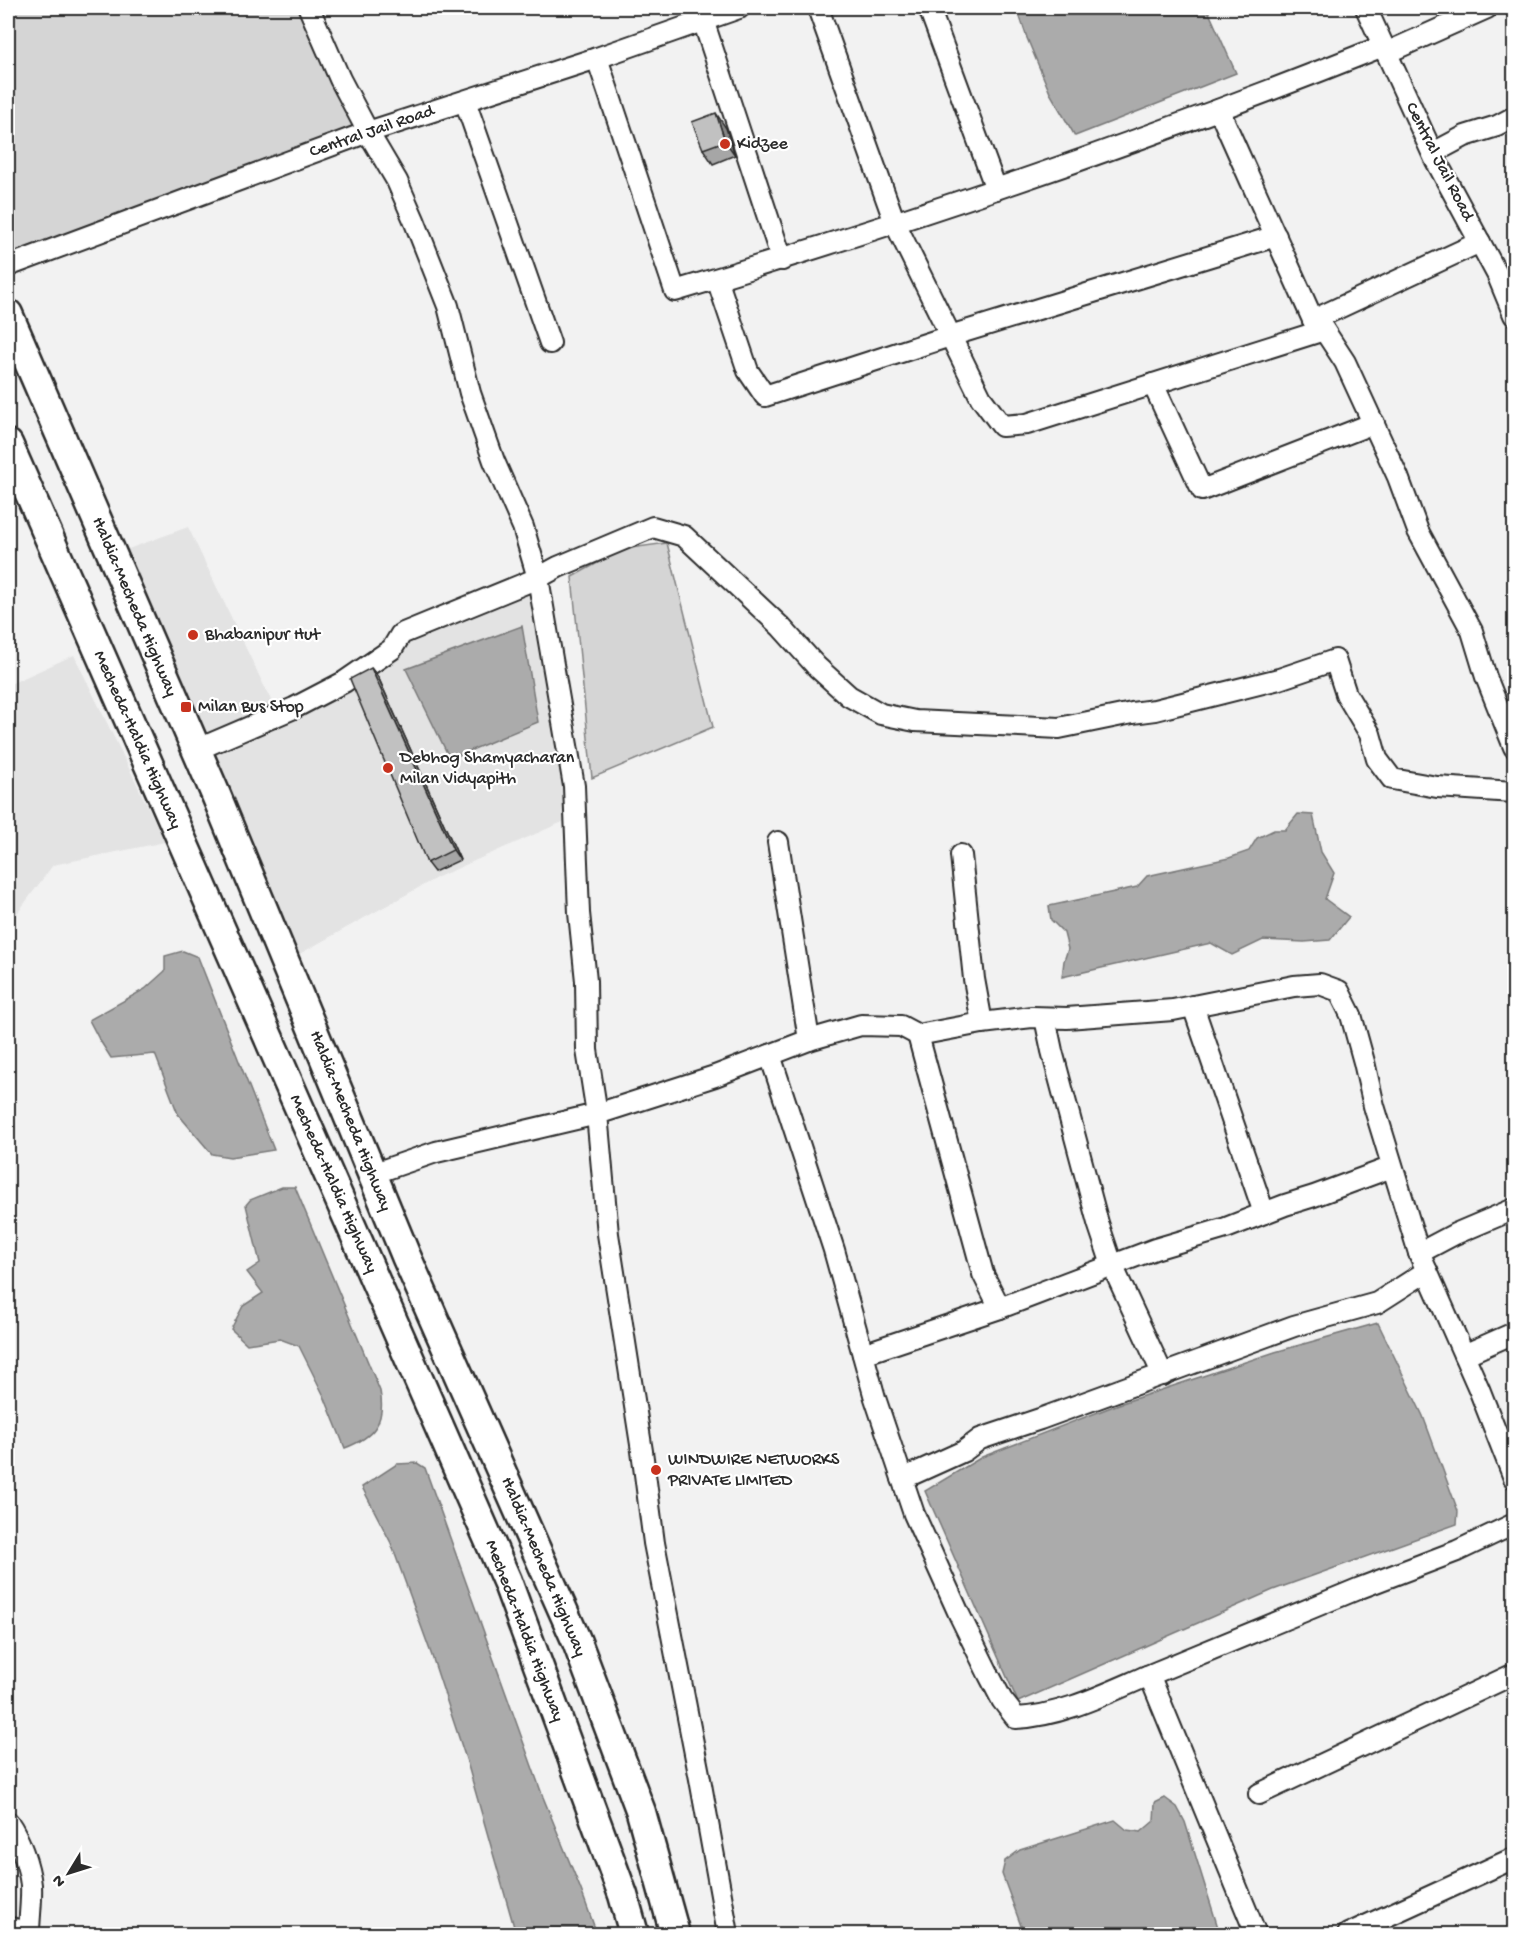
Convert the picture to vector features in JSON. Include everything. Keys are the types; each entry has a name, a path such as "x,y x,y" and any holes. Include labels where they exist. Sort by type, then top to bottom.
{"highway":[{"name":"Haldia-Mecheda Highway","path":"8,314 196,750 411,1266 577,1642 640,1812 675,1935"},
{"name":"Mecheda-Haldia Highway","path":"8,444 507,1581 623,1895 634,1935"}],"street":[{"path":"309,8 340,79 397,181 448,306 470,393 494,461 523,527 538,578 574,786 579,914 586,981 587,1050 597,1114 608,1234 654,1543 728,1935"},
{"name":"Central Jail Road","path":"8,266 368,132 597,58 739,8"},
{"path":"818,8 895,223 981,398 1002,426 1027,424 1152,384 1318,325 1480,243"},
{"path":"929,8 996,189"},
{"name":"Central Jail Road","path":"1366,8 1433,153 1497,274 1515,315"},
{"path":"597,58 675,291 782,260 996,189 1384,50 1487,8"},
{"path":"703,20 782,260"},
{"path":"465,101 550,343"},
{"path":"1219,110 1318,325 1345,362 1374,423 1398,477 1418,531 1472,631 1486,677 1515,747"},
{"path":"1433,153 1465,136 1515,117"},
{"path":"717,279 748,371 765,396 950,336 1276,236"},
{"path":"1152,384 1202,490 1374,423"},
{"path":"196,750 294,708 344,682 392,649 401,634 538,578 558,567 653,527 684,536 781,627 817,667 849,696 881,714 915,721 1059,728 1155,710 1279,679 1335,660 1346,694 1370,734 1377,759 1392,780 1437,787 1515,792"},
{"path":"778,842 809,1040"},
{"path":"961,855 974,979 982,1023"},
{"path":"372,1174 436,1152 597,1114 715,1076 809,1040 861,1025 901,1026 918,1035 982,1023 1032,1017 1067,1018 1173,1010 1294,986 1320,984 1339,991 1351,1015 1374,1106 1423,1262 1513,1471"},
{"path":"1193,1006 1264,1213"},
{"path":"1045,1018 1098,1223 1112,1264 1162,1374"},
{"path":"918,1035 984,1274 1000,1308"},
{"path":"770,1055 834,1250 863,1354 914,1515 960,1616 1002,1700 1016,1718 1036,1717 1073,1706 1360,1588 1457,1551 1515,1524"},
{"path":"863,1354 1000,1308 1112,1264 1226,1228 1392,1167"},
{"path":"902,1479 953,1456 980,1439 1294,1326 1377,1303 1455,1234 1515,1209"},
{"path":"1464,1355 1515,1333"},
{"path":"1259,1794 1515,1674"},
{"path":"1147,1676 1153,1684 1256,1935"},
{"path":"8,1822 15,1831 22,1849 31,1884 30,1934 8,1927"},
{"path":"1348,1935 1515,1858"}],"shaded area":[{"path":"8,8 309,8 368,132 8,266"},
{"path":"1017,8 1207,8 1236,73 1075,136 1050,93"},
{"name":"Debhog Shamyacharan Milan Vidyapith","path":"188,527 278,715 392,649 538,578 576,816 438,877 285,962 112,555"},
{"path":"667,543 713,727 592,778 572,577 623,549"},
{"path":"522,626 538,722 450,759 406,669"},
{"path":"74,655 165,842 53,865 13,919 8,932 8,685"},
{"path":"1298,814 1313,815 1321,852 1334,873 1325,899 1349,917 1330,940 1304,942 1263,940 1232,955 1211,943 1062,977 1068,949 1064,933 1051,920 1049,906 1137,887 1147,876 1229,858 1249,851 1257,838 1274,830 1285,830"},
{"path":"183,951 198,957 274,1150 230,1157 212,1154 178,1114 155,1054 111,1058 89,1020 145,989 165,971 165,956"},
{"path":"282,1187 295,1187 380,1391 381,1411 376,1427 364,1439 345,1448 324,1396 299,1346 280,1339 247,1344 231,1329 243,1306 263,1293 247,1272 260,1263 246,1205 250,1200"},
{"path":"1378,1323 1423,1416 1458,1511 1457,1524 1273,1590 1018,1702 925,1491 982,1457 1119,1404 1275,1352"},
{"path":"417,1463 425,1468 543,1797 597,1934 516,1934 467,1762 432,1656 391,1543 362,1487 397,1464"},
{"path":"1165,1798 1177,1807 1185,1822 1220,1934 1024,1934 1002,1874 1005,1861 1020,1850 1115,1820 1127,1830 1141,1832 1154,1821 1155,1803"}],"building":[{"path":"716,113 725,141 703,149 692,122"},
{"name":"Debhog Shamyacharan Milan Vidyapith","path":"371,668 453,850 427,863 350,679"}],"place":[{"name":"Kidzee","path":"725,144"},
{"name":"Bhabanipur Hut","path":"193,635"},
{"name":"Milan Bus Stop","path":"186,707"},
{"name":"Debhog Shamyacharan Milan Vidyapith","path":"388,768"},
{"name":"WINDWIRE NETWORKS PRIVATE LIMITED","path":"656,1470"}]}
